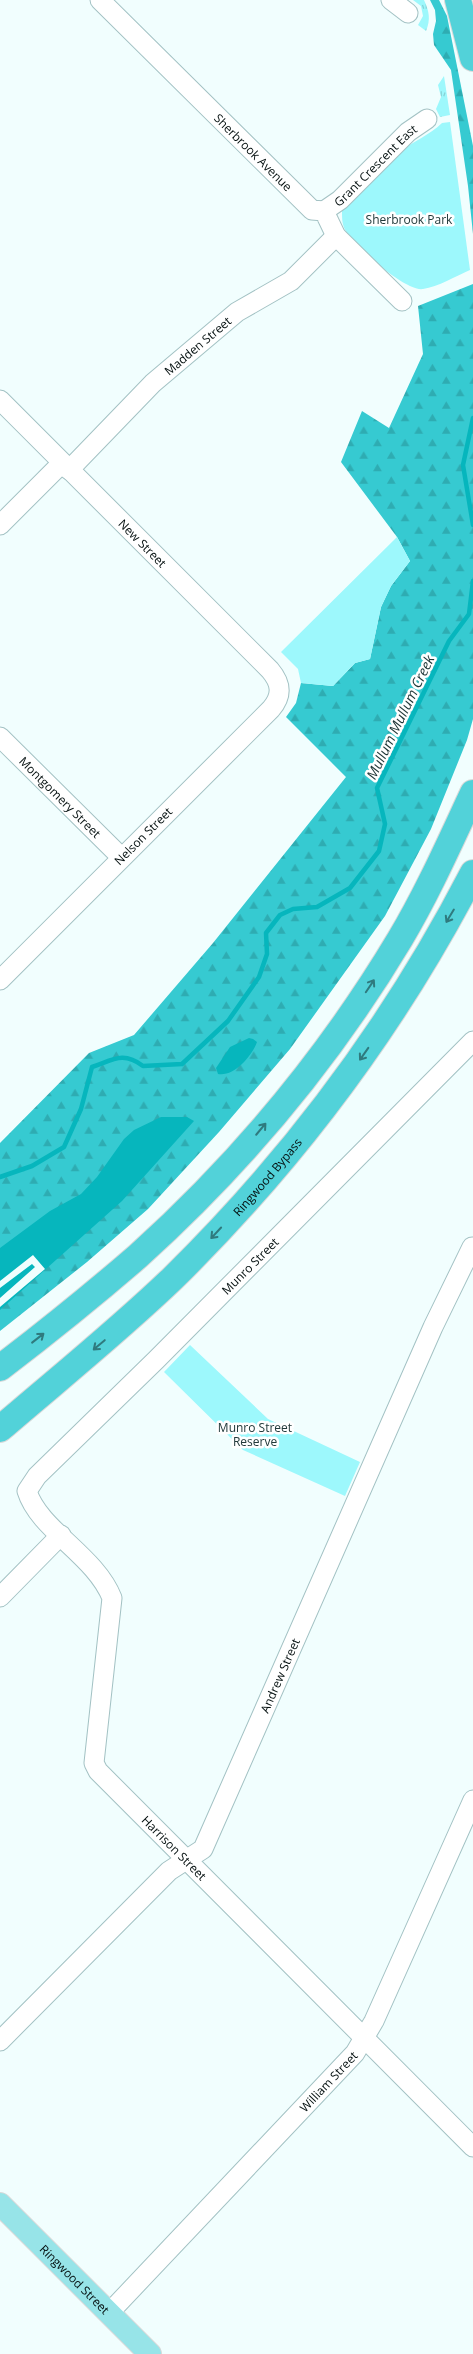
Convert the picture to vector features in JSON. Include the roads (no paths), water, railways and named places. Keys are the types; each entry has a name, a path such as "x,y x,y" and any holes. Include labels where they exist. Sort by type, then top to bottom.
{"highway":[{"path":"458,0 473,58"},
{"path":"452,836 473,776"},
{"path":"0,1368 79,1307 139,1254 197,1199 257,1134 326,1050 401,937 473,793"},
{"name":"Ringwood Bypass","path":"0,1429 101,1344 166,1284 212,1238 284,1156 344,1081 380,1031 450,917 473,873"}],"main road":[{"name":"Ringwood Street","path":"0,2204 150,2354"}],"street":[{"name":"Sherbrook Avenue","path":"100,0 312,210 324,211"},
{"path":"391,0 408,13"},
{"name":"Grant Crescent East","path":"324,211 340,200 408,132 427,120"},
{"path":"324,211 336,236 402,301"},
{"name":"Madden Street","path":"0,525 66,467 153,383 237,312 291,281 336,236"},
{"name":"New Street","path":"0,400 270,670 277,680 280,689"},
{"name":"Nelson Street","path":"0,980 272,709 277,702 280,689"},
{"name":"Montgomery Street","path":"0,737 121,858"},
{"name":"Munro Street","path":"27,1491 37,1476 156,1360 473,1041"},
{"name":"Andrew Street","path":"0,2041 169,1871 203,1849 208,1841 433,1327 472,1248"},
{"name":"Harrison Street","path":"27,1491 34,1506 60,1535 100,1574 112,1598 94,1763 98,1771 473,2147"},
{"path":"0,1597 60,1535"},
{"name":"William Street","path":"109,2313 355,2053 374,2021 473,1800"}],"waterway":[{"name":"Mullum Mullum Creek","path":"473,418 463,465 473,525"},
{"name":"Mullum Mullum Creek","path":"0,1177 32,1166 64,1147 81,1109 92,1067 118,1058 130,1059 143,1066 182,1064 228,1021 259,977 267,954 266,933 280,915 293,909 317,907 350,888 379,851 385,824 377,788 449,641 469,614 473,581"}],"park label":[{"name":"Sherbrook Park","path":"409,219"},
{"name":"Munro Street Reserve","path":"255,1434"}]}
